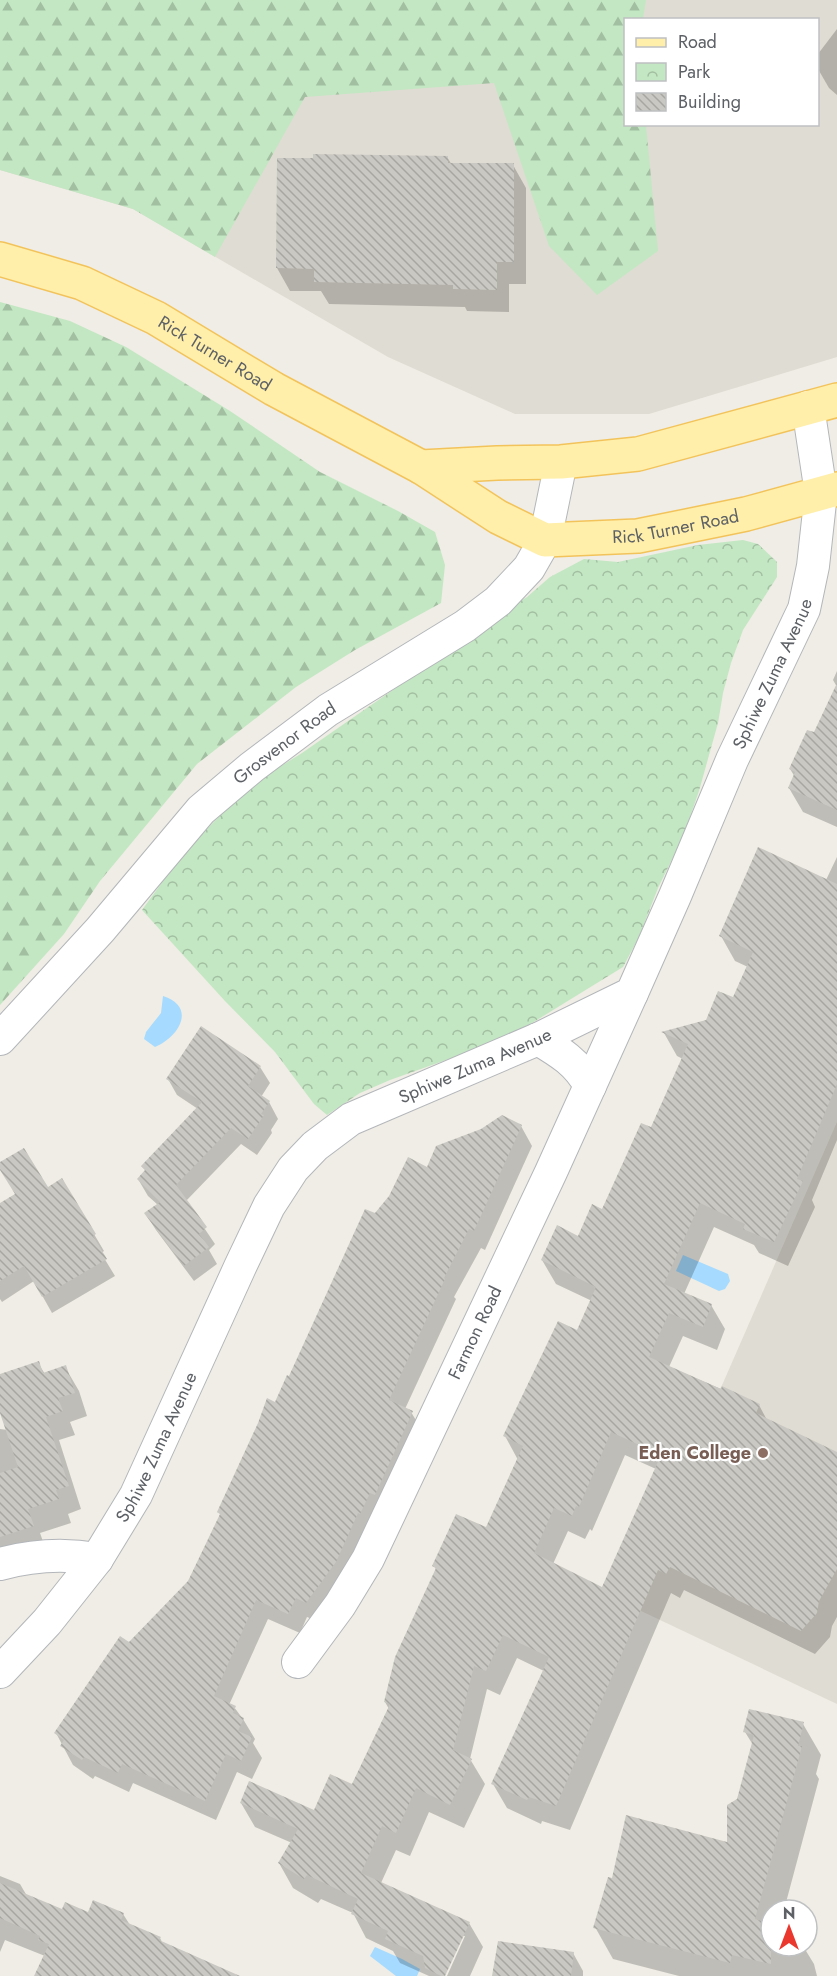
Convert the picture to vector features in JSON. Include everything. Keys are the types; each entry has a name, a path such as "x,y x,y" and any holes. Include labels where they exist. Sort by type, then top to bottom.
{"main road":[{"name":"Rick Turner Road","path":"0,259 82,283 156,318 274,389 421,467 498,516 545,540 638,536 746,514 829,491"},
{"path":"421,467 561,462 638,454 823,404"}],"street":[{"name":"Sphiwe Zuma Avenue","path":"0,1672 47,1622 97,1559 136,1495 254,1236 269,1206 293,1169 315,1146 351,1119 538,1039 632,993 732,760 804,609 829,491 823,404"},
{"name":"Grosvenor Road","path":"0,1039 100,930 201,810 252,767 328,710 465,626 498,601 529,568 545,540 561,462"},
{"name":"Farmon Road","path":"298,1662 339,1605 368,1559 632,993"},
{"path":"538,1039 574,1063 584,1073 590,1086"},
{"path":"0,1564 24,1557 51,1554 97,1559"}],"shaded area":[{"path":"0,0 837,0 837,357 649,414 515,414 388,357 133,209 0,170"},
{"name":"Eden College","path":"837,1122 837,1704 620,1601 654,1524 723,1383"}],"green space":[{"path":"0,0 646,0 643,18 624,18 624,126 646,126 658,251 597,295 549,246 494,83 305,97 215,257 133,209 0,170"},
{"path":"0,302 70,321 126,347 230,411 320,472 435,532 445,565 441,603 355,650 296,687 197,764 100,881 64,934 0,1005"},
{"path":"743,540 758,544 777,562 777,577 743,630 731,663 718,723 699,791 683,837 658,888 639,937 623,967 519,1031 360,1093 327,1115 314,1104 275,1052 142,910 199,837 249,786 302,753 491,619 527,597 550,577 584,559 618,562 698,545"}],"water":[{"path":"163,996 179,1007 182,1014 181,1022 171,1036 155,1047 144,1039 146,1032 161,1013"},
{"path":"683,1255 728,1274 730,1281 725,1289 719,1291 676,1271"},
{"path":"375,1947 420,1969 417,1976 396,1976 370,1956"}],"building":[{"path":"313,154 448,156 448,163 514,163 514,262 497,262 497,290 453,289 453,285 314,282 314,269 276,268 277,158 313,158"},
{"path":"837,683 837,810 788,788 795,772 789,769 807,730 814,732"},
{"path":"758,847 837,884 837,1084 797,1179 803,1181 774,1242 743,1229 745,1224 700,1203 664,1284 712,1304 703,1327 669,1313 649,1357 760,1404 756,1413 837,1452 837,1569 819,1601 817,1613 801,1631 670,1567 666,1574 658,1570 556,1806 529,1797 527,1800 491,1784 549,1657 503,1635 486,1671 474,1666 453,1750 472,1759 450,1805 416,1788 396,1833 382,1826 361,1873 470,1922 445,1976 441,1976 425,1968 423,1956 385,1939 388,1931 351,1914 358,1899 307,1875 304,1879 278,1863 298,1829 240,1803 249,1781 314,1810 330,1774 352,1784 390,1704 384,1702 395,1657 436,1568 432,1566 456,1514 486,1527 523,1446 503,1436 558,1321 577,1330 596,1287 541,1260 557,1225 578,1236 592,1204 602,1209 641,1123 651,1127 688,1044 661,1032 706,1020 718,991 733,997 753,952 719,936","holes":["611,1432 661,1455 602,1587 534,1553 554,1508 572,1516 576,1506 579,1507"]},
{"path":"201,1026 261,1066 248,1086 270,1101 261,1114 264,1115 248,1139 231,1128 176,1185 207,1227 199,1234 209,1247 184,1266 144,1213 160,1202 137,1179 145,1170 141,1166 202,1102 166,1079"},
{"path":"502,1115 522,1125 474,1231 469,1229 444,1278 389,1400 413,1411 375,1495 370,1493 360,1514 358,1513 336,1562 306,1603 296,1598 288,1614 256,1600 214,1696 236,1706 233,1713 244,1718 238,1731 252,1737 241,1761 226,1754 205,1801 122,1764 118,1773 84,1757 82,1760 60,1746 64,1740 54,1733 120,1636 129,1642 188,1581 220,1514 217,1512 267,1398 275,1402 287,1375 289,1376 365,1209 375,1213 389,1196 408,1157 427,1167 436,1146 481,1129"},
{"path":"24,1148 48,1187 62,1178 96,1234 93,1236 107,1259 42,1297 24,1266 0,1281 0,1203 15,1194 0,1170 0,1162"},
{"path":"39,1361 43,1373 66,1365 75,1393 58,1398 63,1411 46,1417 69,1486 56,1490 59,1499 28,1509 34,1526 0,1537 0,1473 18,1467 0,1413 0,1374"},
{"path":"749,1709 804,1722 798,1746 802,1746 755,1919 759,1920 759,1958 771,1958 771,1964 732,1955 730,1963 593,1928 608,1877 612,1878 626,1815 727,1842 727,1805 737,1799 754,1735 743,1732"},
{"path":"0,1883 62,1909 65,1902 88,1912 93,1900 124,1913 121,1920 161,1937 159,1940 240,1976 34,1976 49,1944 38,1940 40,1936 0,1918"},
{"path":"498,1941 574,1952 571,1976 492,1976"}],"place":[{"name":"Eden College","path":"763,1453"}]}
